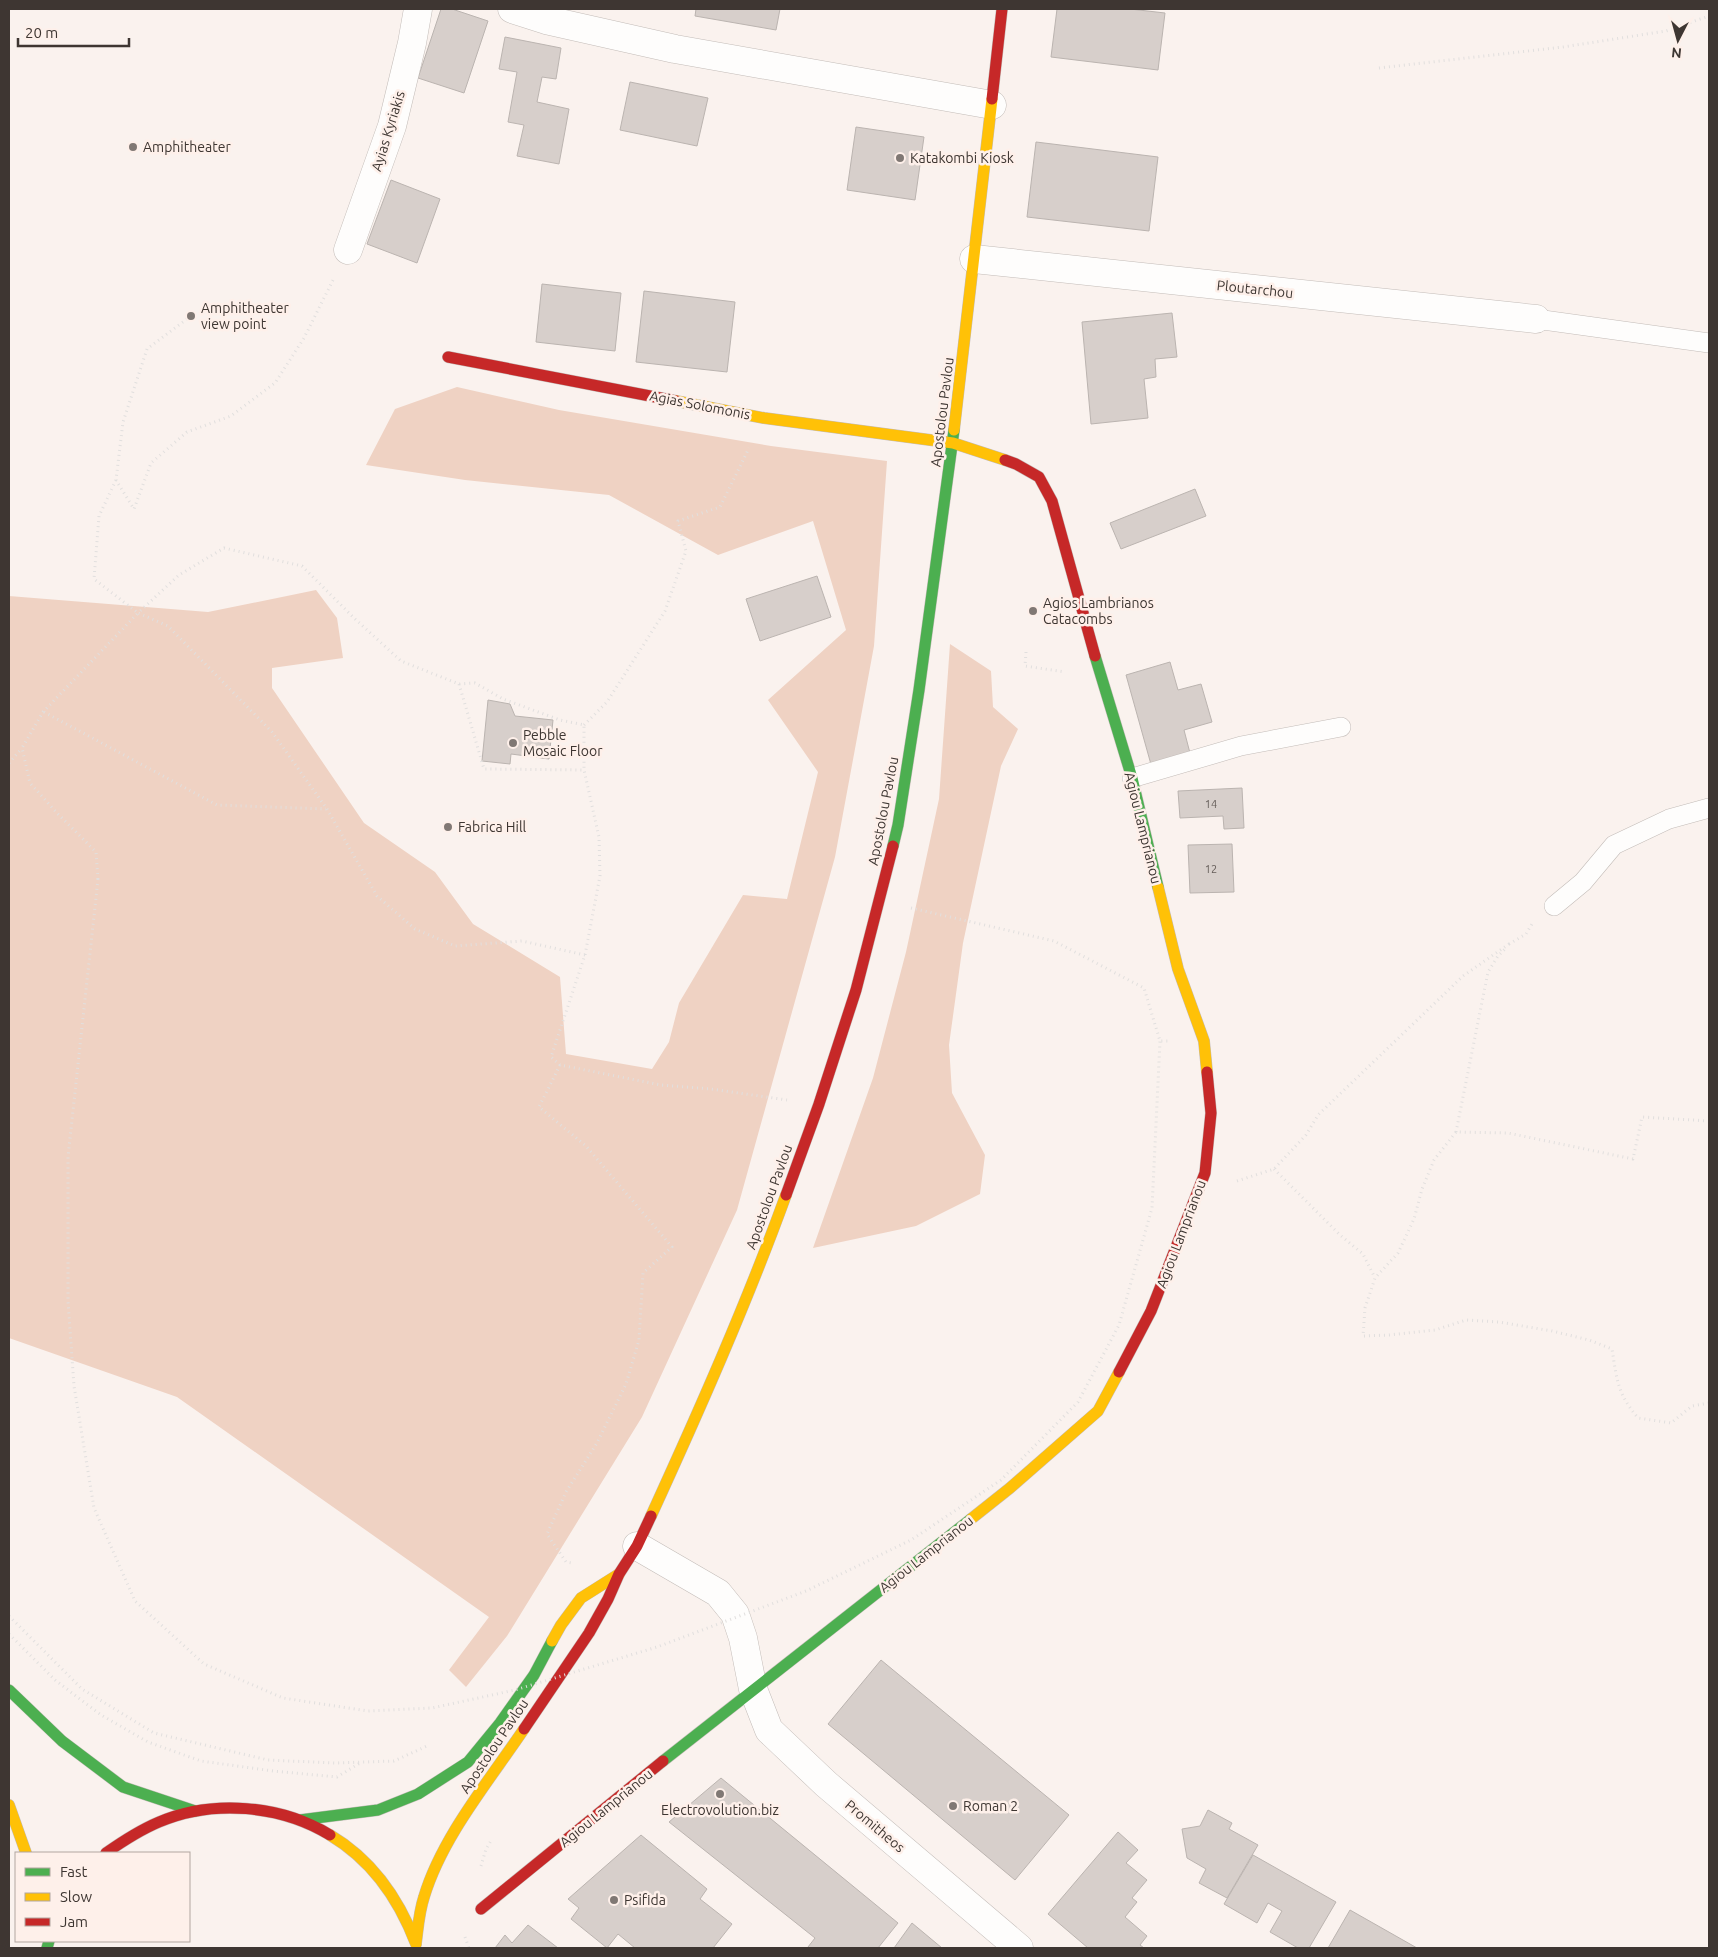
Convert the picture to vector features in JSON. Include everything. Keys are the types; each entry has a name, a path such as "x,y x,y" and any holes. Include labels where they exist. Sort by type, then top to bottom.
{"main road":[{"name":"Apostolou Pavlou","path":"416,1946 423,1899 432,1870 447,1842 589,1633 608,1599 619,1574 638,1546 698,1414 765,1253 819,1104 856,990 898,825 921,681 953,443 1002,9"},
{"name":"Agias Solomonis","path":"448,357 764,418 953,443"},
{"name":"Agiou Lamprianou","path":"481,1909 753,1688 1010,1488 1098,1411 1151,1311 1205,1173 1211,1113 1204,1041 1178,968 1132,778 1099,672 1052,501 1039,477 1016,464 953,443"},
{"name":"Apostolou Pavlou","path":"300,1820 378,1810 418,1794 468,1762 500,1723 534,1675 562,1625 581,1598 619,1574"},
{"path":"9,1690 62,1742 123,1787 195,1811"},
{"path":"9,1805 26,1852"},
{"path":"107,1852 134,1834 164,1819 195,1811 222,1807 275,1812 325,1831 344,1843 378,1875 403,1912 416,1946"}],"street":[{"name":"Ayias Kyriakis","path":"348,250 392,126 412,43 418,9"},
{"path":"512,9 546,20 675,49 992,105"},
{"name":"Ploutarchou","path":"974,259 1536,319"},
{"path":"638,1546 718,1594 735,1614 743,1638 753,1688"},
{"name":"Promitheos","path":"753,1688 769,1730 792,1754 1019,1948"}],"lane":[{"path":"1536,319 1709,343"},
{"path":"1132,778 1241,746 1341,727"},
{"path":"1554,906 1584,882 1614,845 1669,819 1709,808"}],"path":[{"path":"1379,68 1563,47 1666,32 1709,16"},
{"path":"116,480 134,509 151,463 187,432 231,416 276,383 304,338 348,250"},
{"path":"191,316 147,349 123,422 116,480 99,516 94,579 138,613 168,626 272,732 327,809 377,896 415,929 455,946 522,941 585,955"},
{"path":"764,418 720,507 678,521 686,551 666,611 607,702 584,725 584,770 599,837 600,876 585,955 551,1057 560,1065 661,1085 711,1089 819,1104"},
{"path":"9,763 22,748 43,712 138,613 179,574 224,548 302,566 354,618 401,661 459,684 475,683 503,699 560,720 584,725"},
{"path":"1026,652 1025,666 1065,672"},
{"path":"459,684 484,769 584,770"},
{"path":"43,712 217,805 327,809"},
{"path":"22,748 30,783 96,852 98,879 68,1157 68,1301 74,1386 94,1508 135,1600 204,1664 283,1698 368,1712 432,1708 515,1690 657,1647 806,1591 911,1540 1001,1480 1078,1402 1119,1325 1152,1208 1160,1041 1144,988 1054,940 879,901"},
{"path":"1231,1183 1274,1170 1306,1135 1318,1115 1463,976 1526,934 1537,918 1554,906"},
{"path":"1509,944 1498,956 1488,972 1456,1132 1434,1160 1422,1189 1414,1219 1398,1253 1375,1278 1365,1308 1363,1336 1435,1330 1466,1320 1499,1322 1552,1331 1589,1340 1612,1349 1618,1384 1624,1402 1638,1418 1671,1423 1692,1406 1709,1403"},
{"path":"560,1065 539,1107 586,1146 672,1247 642,1273 639,1340 626,1384 596,1443 566,1492 547,1534 566,1562 619,1574"},
{"path":"1456,1132 1508,1133 1633,1159 1642,1117 1709,1121"},
{"path":"1274,1170 1340,1235 1363,1254 1375,1278"},
{"path":"9,1616 82,1689 154,1733 268,1760 334,1763 394,1761 433,1743"},
{"path":"9,1634 55,1680 101,1715 148,1742 201,1761 273,1771 337,1777 361,1762"},
{"path":"478,1875 486,1849 496,1833"},
{"path":"467,1928 465,1937 469,1948"}],"shaded area":[{"path":"457,387 559,410 771,446 887,461 874,646 835,857 737,1210 642,1417 507,1636 466,1687 449,1670 489,1617 177,1397 9,1338 9,596 208,612 316,590 337,618 343,658 272,668 272,688 364,823 435,872 473,924 560,977 566,1054 652,1069 669,1042 679,1003 743,895 787,899 818,772 768,700 846,630 813,521 718,555 609,495 465,480 366,465 395,409"},
{"path":"950,644 991,671 993,707 1018,729 1001,766 963,943 949,1045 952,1093 985,1155 980,1194 916,1226 813,1248 873,1078 906,952 939,799"}],"building":[{"path":"441,9 452,9 488,21 464,93 418,78"},
{"path":"696,9 780,9 776,30 695,16"},
{"path":"1057,9 1130,9 1165,13 1158,70 1051,57"},
{"path":"505,37 561,48 556,79 542,77 537,102 569,109 559,164 517,156 524,125 508,122 517,72 499,69"},
{"path":"630,82 708,98 697,146 620,130"},
{"path":"856,127 924,137 915,200 847,190"},
{"path":"1036,142 1158,157 1149,231 1027,217"},
{"path":"391,180 440,199 417,263 367,244"},
{"path":"542,284 621,293 615,351 536,342"},
{"path":"644,291 735,302 727,372 636,362"},
{"path":"1172,313 1177,357 1155,359 1156,377 1144,379 1148,418 1091,424 1082,322"},
{"path":"1195,489 1206,516 1121,549 1110,523"},
{"path":"817,576 831,617 760,641 746,599"},
{"path":"1170,662 1178,690 1201,684 1212,722 1184,730 1191,757 1152,768 1126,675"},
{"path":"488,700 510,704 515,716 553,720 549,759 511,754 510,764 482,761"},
{"path":"1242,788 1244,828 1224,829 1223,816 1180,818 1178,791"},
{"path":"1232,844 1234,892 1190,893 1188,845"},
{"path":"881,1660 1069,1815 1015,1880 828,1724"},
{"path":"721,1778 898,1923 878,1948 808,1947 815,1938 669,1822"},
{"path":"1208,1810 1232,1823 1229,1829 1258,1845 1227,1898 1199,1883 1206,1869 1187,1858 1182,1829 1200,1826"},
{"path":"1118,1832 1138,1850 1126,1863 1147,1880 1132,1898 1137,1902 1125,1917 1147,1936 1140,1945 1144,1948 1088,1948 1048,1914"},
{"path":"641,1835 707,1889 700,1899 732,1924 713,1948 635,1948 618,1934 607,1948 571,1919 579,1908 568,1899"},
{"path":"1253,1855 1336,1902 1309,1948 1298,1948 1270,1932 1282,1911 1268,1903 1257,1923 1224,1904"},
{"path":"1350,1910 1417,1948 1328,1948"},
{"path":"912,1923 942,1948 894,1948"},
{"path":"528,1925 558,1948 495,1948 505,1935 512,1943"}],"traffic: fast":[{"path":"893,846 919,690 954,430"},
{"path":"1095,656 1132,778 1158,887"},
{"path":"663,1761 971,1519"},
{"path":"300,1820 378,1810 418,1794 468,1762 500,1723 534,1675 552,1641"},
{"path":"9,1690 62,1741 123,1787 195,1811"},
{"path":"47,1948 49,1942"}],"traffic: slow":[{"path":"954,430 992,99"},
{"path":"676,401 764,418 953,443 1005,460"},
{"path":"1158,887 1178,969 1204,1041 1207,1072"},
{"path":"651,1516 722,1357 786,1195"},
{"path":"971,1519 1010,1488 1098,1411 1119,1372"},
{"path":"552,1641 581,1598 619,1574"},
{"path":"416,1943 422,1903 442,1853 454,1831 524,1729"},
{"path":"9,1805 26,1852"},
{"path":"330,1835 359,1856 382,1882 401,1912 416,1944"}],"traffic: jam":[{"path":"992,99 1002,9"},
{"path":"448,357 676,401"},
{"path":"1005,460 1039,477 1052,501 1095,656"},
{"path":"786,1195 819,1104 856,990 893,846"},
{"path":"1119,1372 1151,1311 1205,1173 1211,1113 1207,1072"},
{"path":"524,1729 589,1633 608,1599 619,1574 637,1546 651,1516"},
{"path":"481,1909 663,1761"},
{"path":"108,1852 132,1836 159,1822 202,1810 224,1808 269,1812 290,1817 330,1835"}],"place":[{"name":"Amphitheater","path":"133,147"},
{"name":"Katakombi Kiosk","path":"900,158"},
{"name":"Amphitheater view point","path":"191,316"},
{"name":"Agios Lambrianos Catacombs","path":"1033,611"},
{"name":"Pebble Mosaic Floor","path":"513,743"},
{"name":"Fabrica Hill","path":"448,827"},
{"name":"Electrovolution.biz","path":"720,1794"},
{"name":"Roman 2","path":"953,1806"},
{"name":"Psifida","path":"614,1900"}]}
